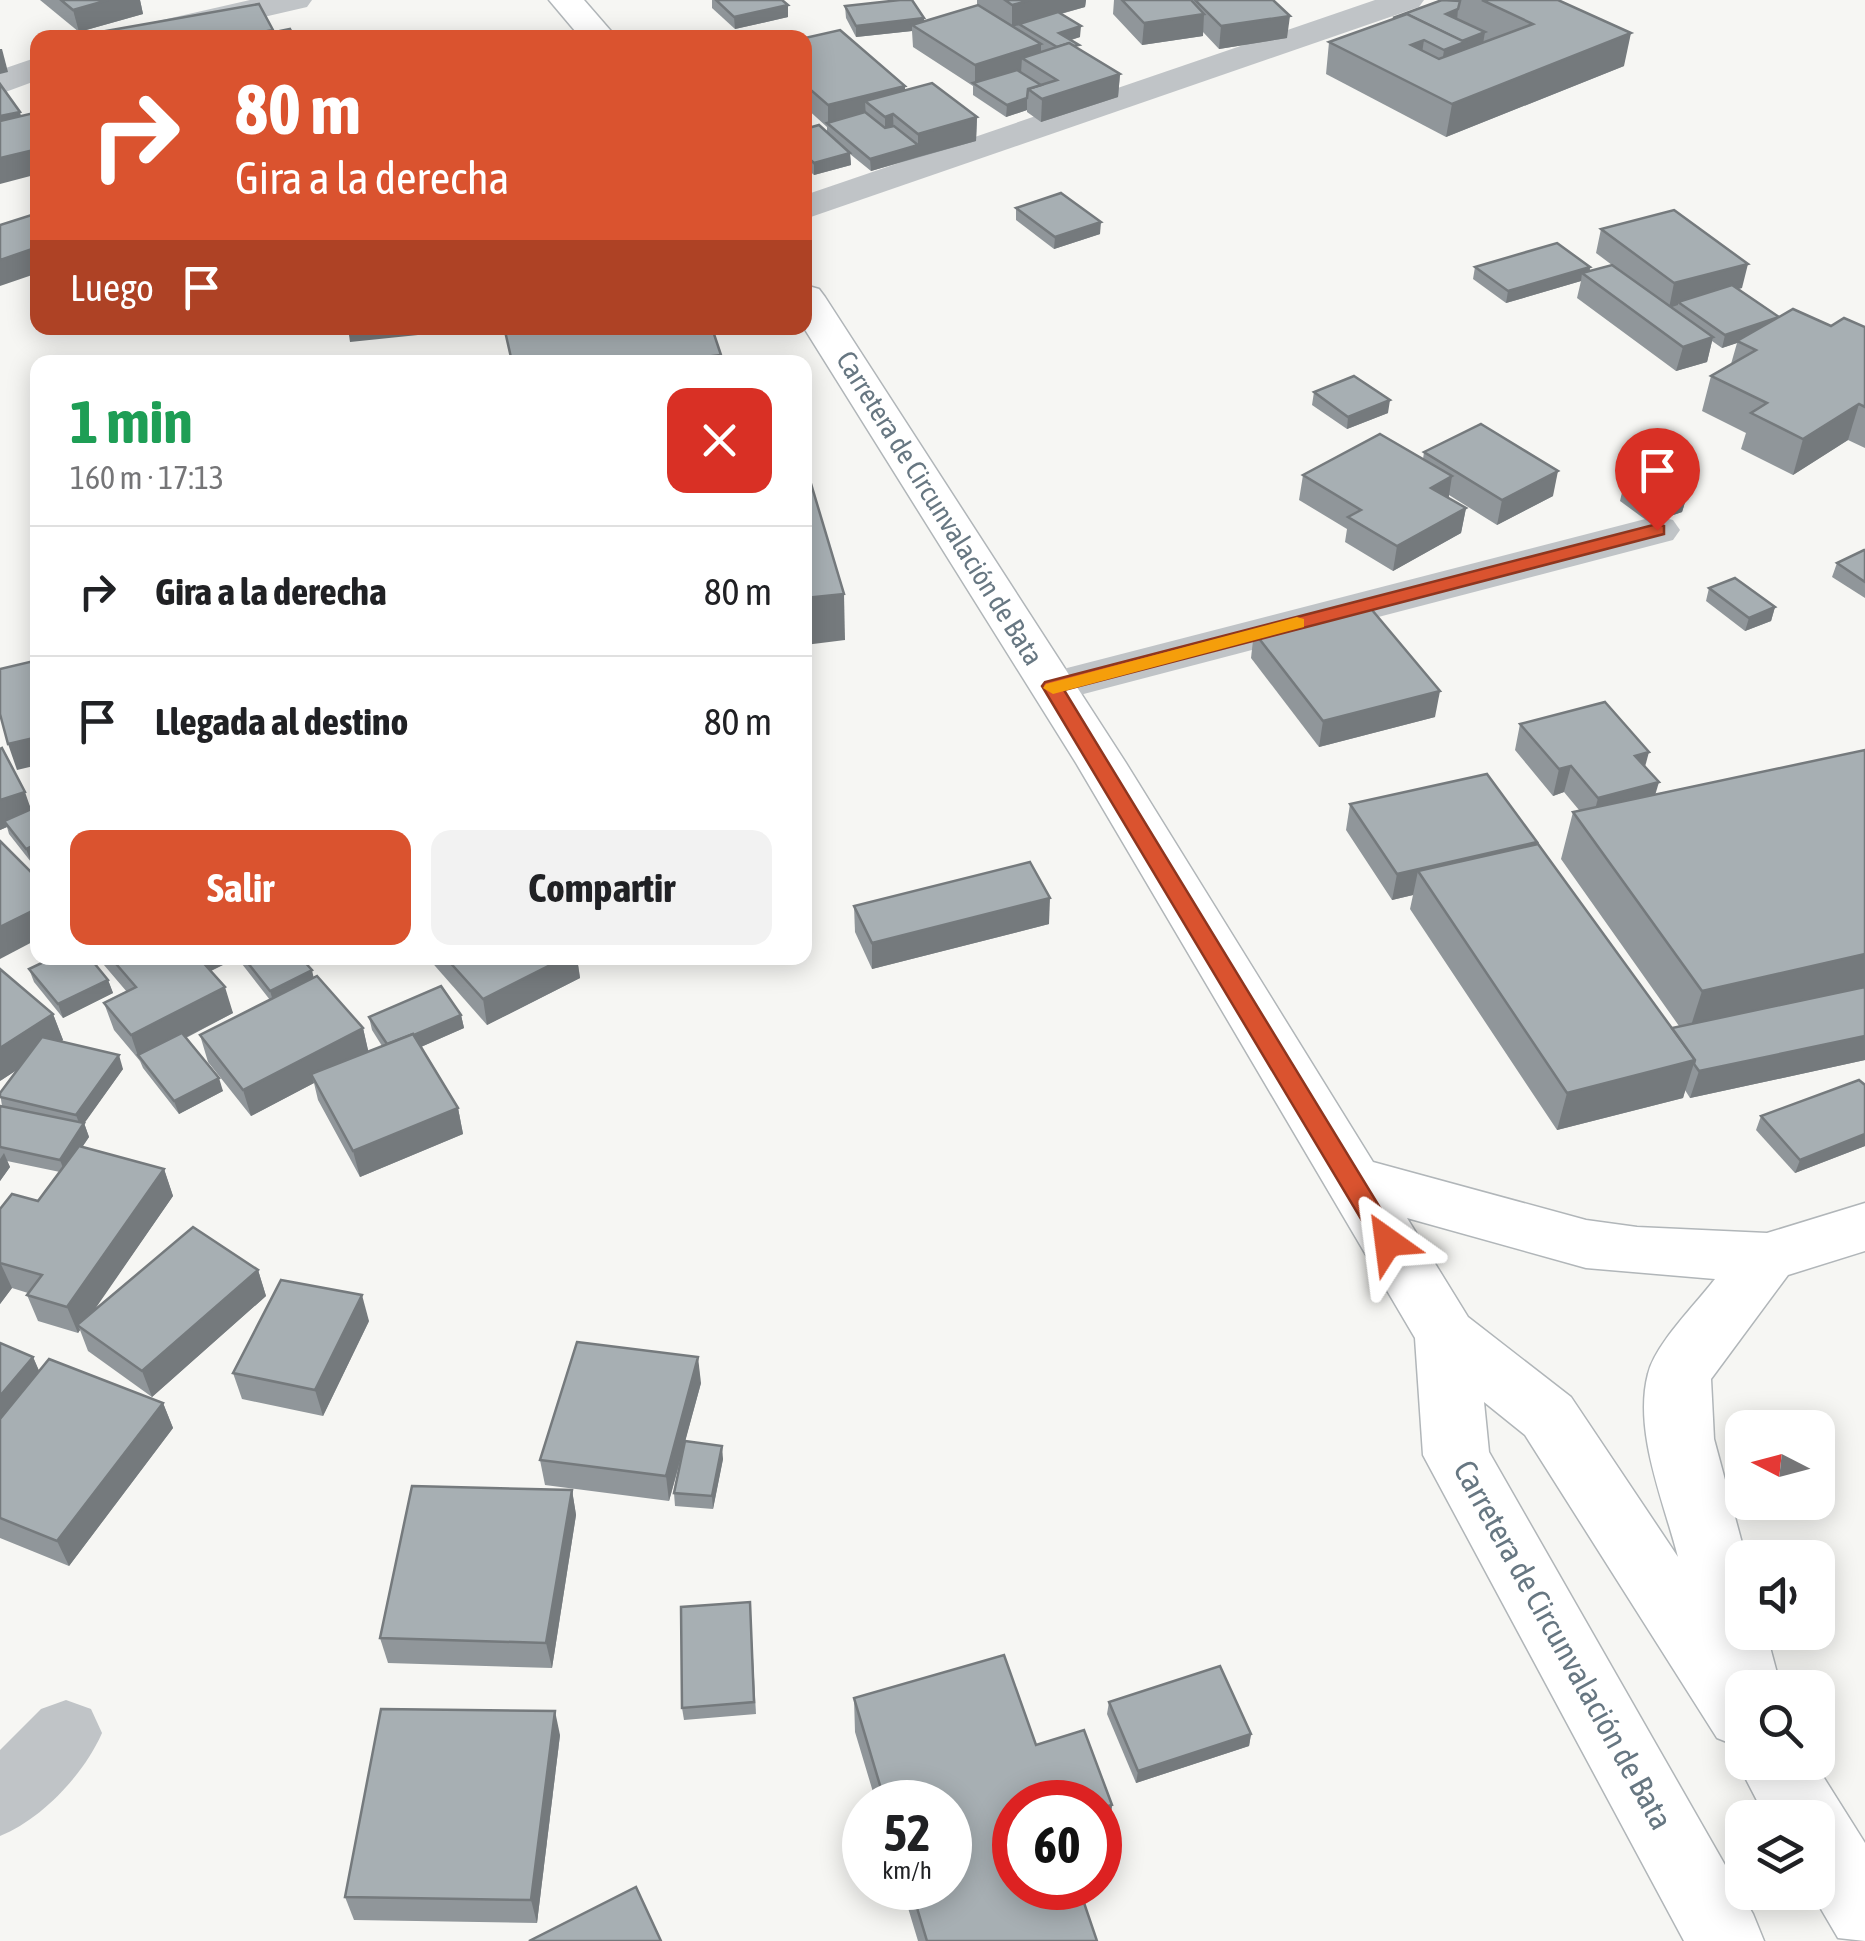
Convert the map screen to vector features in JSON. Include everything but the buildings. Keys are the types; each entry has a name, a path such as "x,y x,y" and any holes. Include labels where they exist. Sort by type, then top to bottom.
{"main road":[{"path":"566,0 593,30"},
{"name":"Carretera de Circunvalación de Bata","path":"812,308 1052,686 1446,1335 1548,1416 1725,1689"},
{"path":"1350,1179 1586,1244 1636,1251 1766,1257 1865,1227"},
{"path":"1741,1670 1681,1439 1677,1400 1680,1372 1766,1257"},
{"name":"Carretera de Circunvalación de Bata","path":"1446,1335 1456,1454 1726,1941"},
{"path":"1835,1863 1865,1912"}],"street":[{"path":"162,30 295,0"},
{"path":"812,206 1407,0"},
{"path":"0,83 30,70"},
{"path":"1052,686 1657,530"},
{"path":"0,1801 66,1732"}],"slow traffic":[{"path":"1053,688 1297,623"}],"route":[{"path":"1388,1242 1052,686 1657,530"}]}
